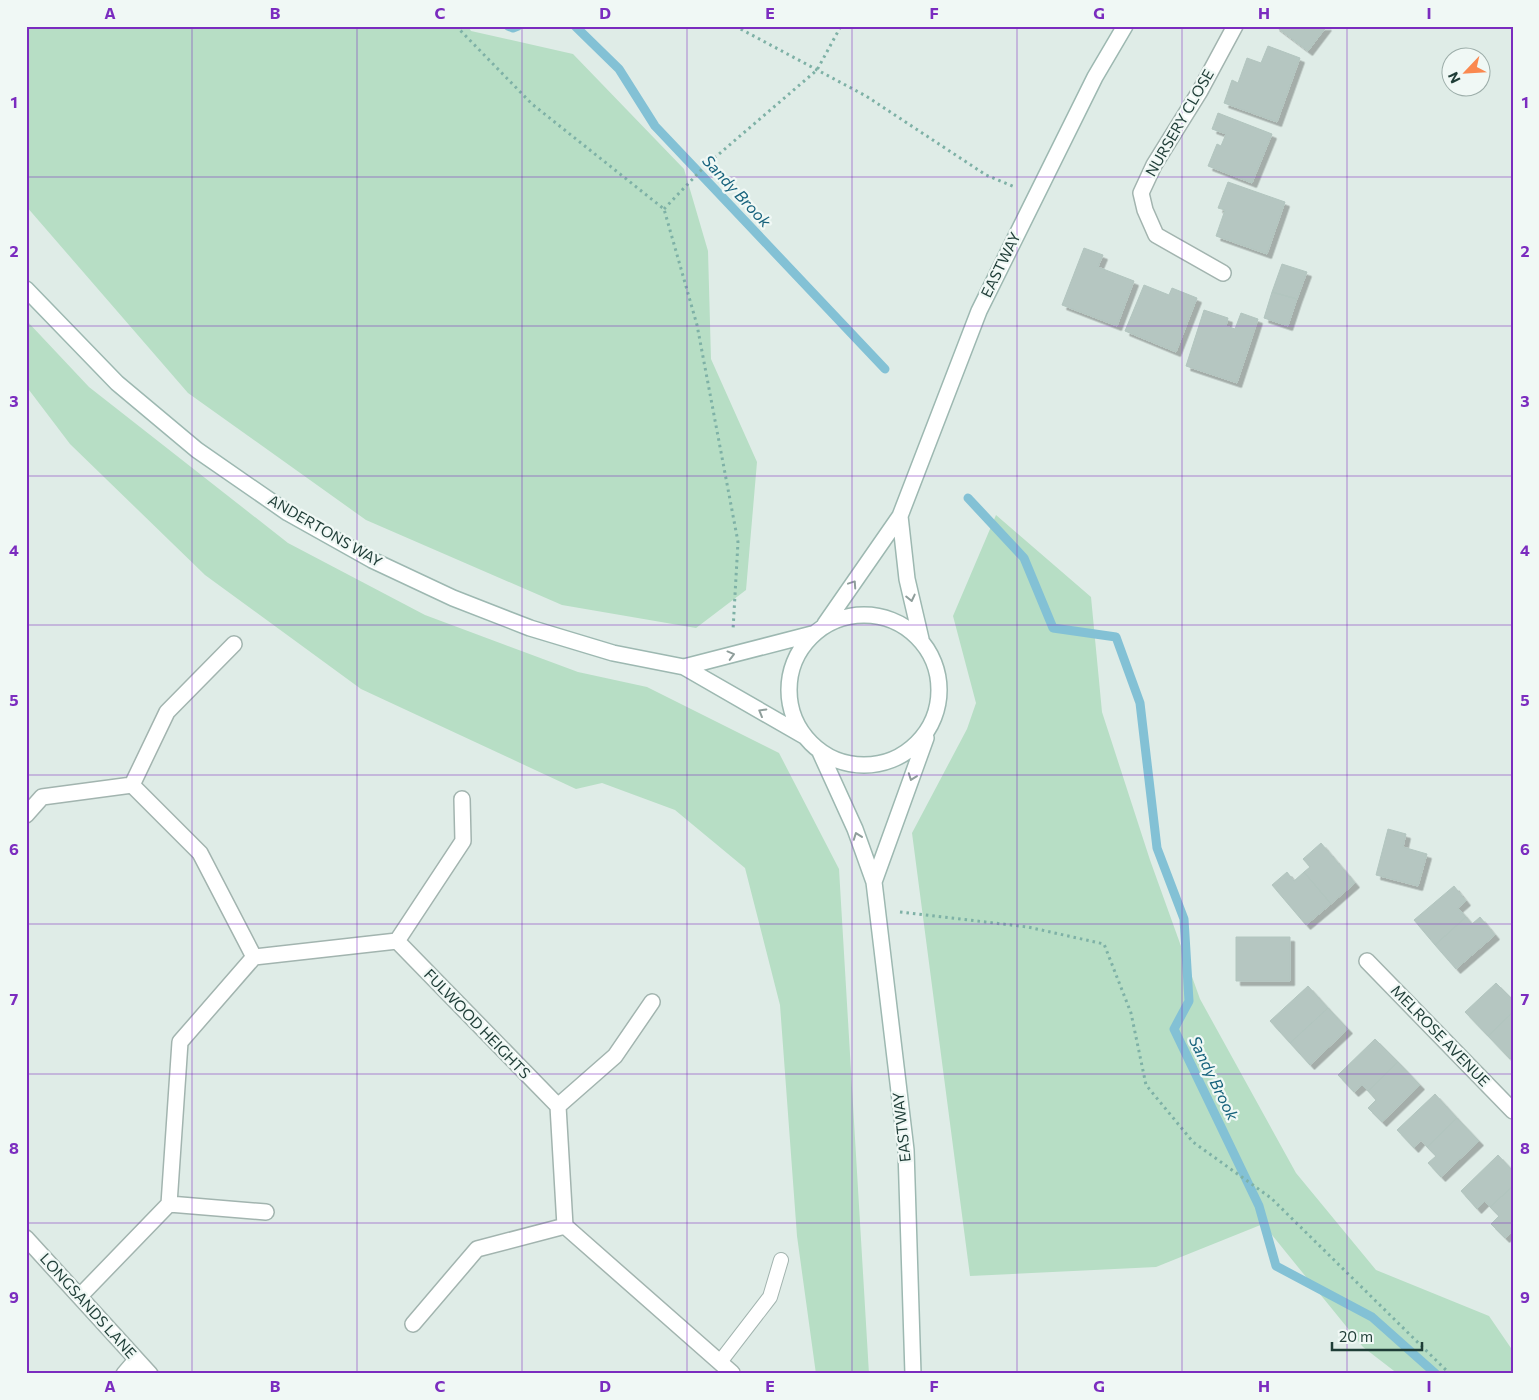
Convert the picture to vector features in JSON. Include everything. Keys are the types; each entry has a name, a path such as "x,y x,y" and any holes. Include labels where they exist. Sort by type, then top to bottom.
{"main road":[{"name":"EASTWAY","path":"826,624 900,516 979,311 1034,195 1095,77 1125,26"},
{"name":"NURSERY CLOSE","path":"1222,273 1156,235 1145,210 1142,193 1154,164 1200,91 1235,26"},
{"name":"ANDERTONS WAY","path":"26,289 117,383 197,450 288,513 372,560 470,605 530,628 613,653 684,667 804,736"},
{"name":"EASTWAY","path":"900,516 907,579 921,639"},
{"path":"876,614 900,623 921,639 934,660 940,683 938,708 928,731 912,749 891,761 867,766 842,762 820,752 804,736 793,716 789,694 790,672 799,652 812,634 826,624 850,615 876,614"},
{"name":"ANDERTONS WAY","path":"684,667 812,634"},
{"path":"132,785 167,712 234,644"},
{"name":"EASTWAY","path":"874,882 928,731"},
{"name":"EASTWAY","path":"820,752 855,829 874,882 906,1150 913,1374"},
{"path":"26,815 42,797 132,785"},
{"path":"132,785 200,853 254,957"},
{"path":"80,1296 169,1204 180,1042 254,957 397,941 463,841 462,799"},
{"name":"FULWOOD HEIGHTS","path":"397,941 558,1106"},
{"name":"MELROSE AVENUE","path":"1367,961 1513,1111"},
{"path":"652,1002 614,1056 558,1106 565,1226 732,1373"},
{"path":"169,1204 266,1212"},
{"path":"413,1324 477,1249 565,1226"},
{"name":"LONGSANDS LANE","path":"26,1238 150,1374"},
{"path":"124,1374 136,1360"}],"lane":[{"path":"720,1362 770,1297 781,1260"}],"path":[{"path":"456,26 532,104 664,209 697,325 738,542 731,655"},
{"path":"735,26 866,96 986,175 1034,195"},
{"path":"664,209 705,166 817,70 841,26"},
{"path":"877,910 1028,927 1104,944 1131,1013 1146,1085 1193,1142 1271,1198 1450,1374"}],"green space":[{"path":"26,26 468,26 471,31 573,54 684,169 708,251 711,359 757,462 746,590 696,628 562,605 366,520 188,393 26,206"},
{"path":"26,320 89,387 288,543 425,615 578,672 647,687 779,753 839,869 869,1374 816,1374 797,1236 780,1005 745,868 675,810 602,783 576,789 361,689 205,575 70,444 26,386"},
{"path":"996,515 1091,597 1102,712 1150,860 1200,999 1296,1173 1376,1270 1489,1316 1513,1351 1513,1374 1398,1374 1363,1347 1263,1224 1156,1267 970,1276 912,833 967,729 976,703 953,616"}],"building":[{"path":"1275,26 1327,26 1308,51"},
{"path":"1268,46 1300,58 1277,122 1224,103 1232,80 1238,83 1247,58 1261,63"},
{"path":"1218,113 1272,134 1252,183 1208,166 1217,144 1221,146 1226,134 1212,129"},
{"path":"1228,182 1285,202 1267,254 1216,236 1225,210 1218,208"},
{"path":"1084,248 1103,255 1098,267 1134,281 1117,326 1062,305"},
{"path":"1282,264 1307,272 1297,299 1272,292"},
{"path":"1144,285 1169,295 1172,288 1197,298 1176,352 1125,331"},
{"path":"1272,292 1297,299 1288,326 1264,318"},
{"path":"1204,310 1228,318 1226,326 1235,329 1241,313 1258,319 1237,383 1186,366"},
{"path":"1388,829 1406,834 1403,847 1427,854 1418,886 1376,875"},
{"path":"1321,843 1355,883 1331,904 1304,872 1310,867 1303,859"},
{"path":"1287,872 1294,881 1304,872 1331,904 1306,925 1272,885"},
{"path":"1454,886 1466,901 1458,908 1466,917 1435,945 1414,920"},
{"path":"1466,917 1472,924 1480,917 1495,935 1456,969 1435,945"},
{"path":"1236,937 1290,937 1290,981 1236,981"},
{"path":"1496,983 1513,1000 1513,1012 1488,1036 1465,1012"},
{"path":"1308,986 1328,1008 1290,1043 1270,1021"},
{"path":"1328,1008 1348,1029 1310,1065 1290,1043"},
{"path":"1513,1012 1513,1057 1510,1059 1488,1036"},
{"path":"1375,1039 1398,1062 1368,1091 1362,1085 1354,1092 1338,1075"},
{"path":"1398,1062 1420,1085 1382,1122 1368,1108 1376,1100 1368,1091"},
{"path":"1435,1094 1457,1118 1427,1147 1421,1140 1414,1148 1397,1130"},
{"path":"1457,1118 1479,1141 1441,1177 1428,1163 1436,1156 1427,1147"},
{"path":"1498,1155 1513,1171 1513,1186 1490,1207 1485,1201 1477,1209 1461,1191"},
{"path":"1513,1186 1513,1231 1505,1238 1491,1224 1499,1216 1490,1207"}],"waterway":[{"name":"Sandy Brook","path":"508,26 513,28 518,26"},
{"name":"Sandy Brook","path":"575,26 619,69 655,126 885,369"},
{"name":"Sandy Brook","path":"968,498 1024,558 1053,628 1116,637 1140,703 1157,848 1184,919 1189,1001 1174,1029 1259,1206 1276,1266 1372,1317 1436,1374"}]}
